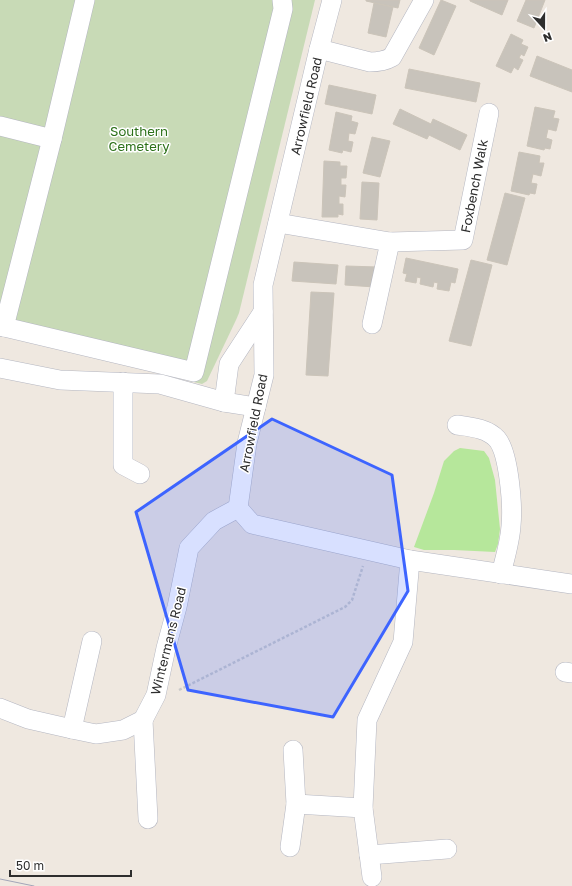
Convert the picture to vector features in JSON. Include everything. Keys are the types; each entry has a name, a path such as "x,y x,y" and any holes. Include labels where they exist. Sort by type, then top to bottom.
{"street":[{"path":"85,0 52,139 2,326 194,372 283,9 282,0"},
{"name":"Arrowfield Road","path":"238,508 247,443 264,375 263,285 332,0"},
{"path":"319,49 370,62 386,60 392,57 424,0"},
{"name":"Foxbench Walk","path":"278,223 390,242 463,240 489,113"},
{"path":"0,126 52,139"},
{"path":"372,324 390,242"},
{"path":"224,402 229,364 263,312"},
{"path":"0,368 60,380 160,384 224,402 256,407"},
{"path":"122,382 123,466 140,474"},
{"path":"457,425 473,427 490,433 497,439 505,457 511,502 511,525 509,542 501,574"},
{"path":"238,508 252,524 410,560 572,584"},
{"name":"Wintermans Road","path":"143,720 156,695 166,648 177,608 189,548 214,521 238,508"},
{"path":"372,877 362,808 367,720 403,642 410,560"},
{"path":"72,729 92,641"},
{"path":"0,708 28,719 96,734 123,730 143,720 148,819"},
{"path":"290,847 296,804 293,750"},
{"path":"296,804 362,808"},
{"path":"369,855 447,849"}],"path":[{"path":"179,690 345,607 352,600 368,550"}],"highlighted area":[{"path":"272,419 392,475 408,591 333,717 188,690 136,512"}],"green space":[{"name":"Southern Cemetery","path":"0,0 315,0 239,313 207,381 202,384 0,334"},
{"path":"460,448 484,451 489,458 495,480 500,529 498,544 495,552 424,550 414,547 444,461 454,451"}],"building":[{"path":"366,0 400,0 398,8"},
{"path":"441,0 456,6 434,55 419,48"},
{"path":"470,0 508,0 502,15"},
{"path":"526,0 545,0 534,28 517,21"},
{"path":"374,3 393,7 386,37 368,33"},
{"path":"511,34 523,40 521,44 528,47 524,56 521,54 519,58 523,60 518,70 514,67 511,73 496,66"},
{"path":"537,56 572,70 572,92 530,76"},
{"path":"409,69 480,83 476,102 405,88"},
{"path":"329,85 376,95 372,114 325,104"},
{"path":"535,107 555,111 553,118 559,119 556,131 548,129 546,138 552,140 550,149 545,148 544,150 527,146"},
{"path":"400,109 431,124 433,119 467,135 460,150 429,135 427,139 393,124"},
{"path":"336,112 352,116 351,121 358,123 355,134 349,133 348,141 353,142 351,152 343,150 342,153 329,150"},
{"path":"372,137 390,141 380,177 363,173"},
{"path":"519,152 540,156 539,163 544,163 541,176 533,174 531,183 537,184 535,194 530,193 529,195 511,191"},
{"path":"324,161 340,162 340,166 347,166 346,178 341,178 341,185 346,185 345,197 339,196 339,204 343,204 343,215 338,214 338,217 322,217"},
{"path":"362,182 379,183 377,220 360,219"},
{"path":"505,193 525,198 507,265 487,260"},
{"path":"406,258 458,269 455,283 451,282 449,291 437,289 438,283 434,282 433,287 420,284 421,278 417,277 416,283 405,281 407,274 403,273"},
{"path":"471,260 492,265 471,346 449,341"},
{"path":"294,262 338,265 336,284 292,281"},
{"path":"346,266 377,267 375,287 345,285"},
{"path":"311,292 334,293 328,376 306,375"}],"tram line":[{"path":"0,879 34,886"}]}
